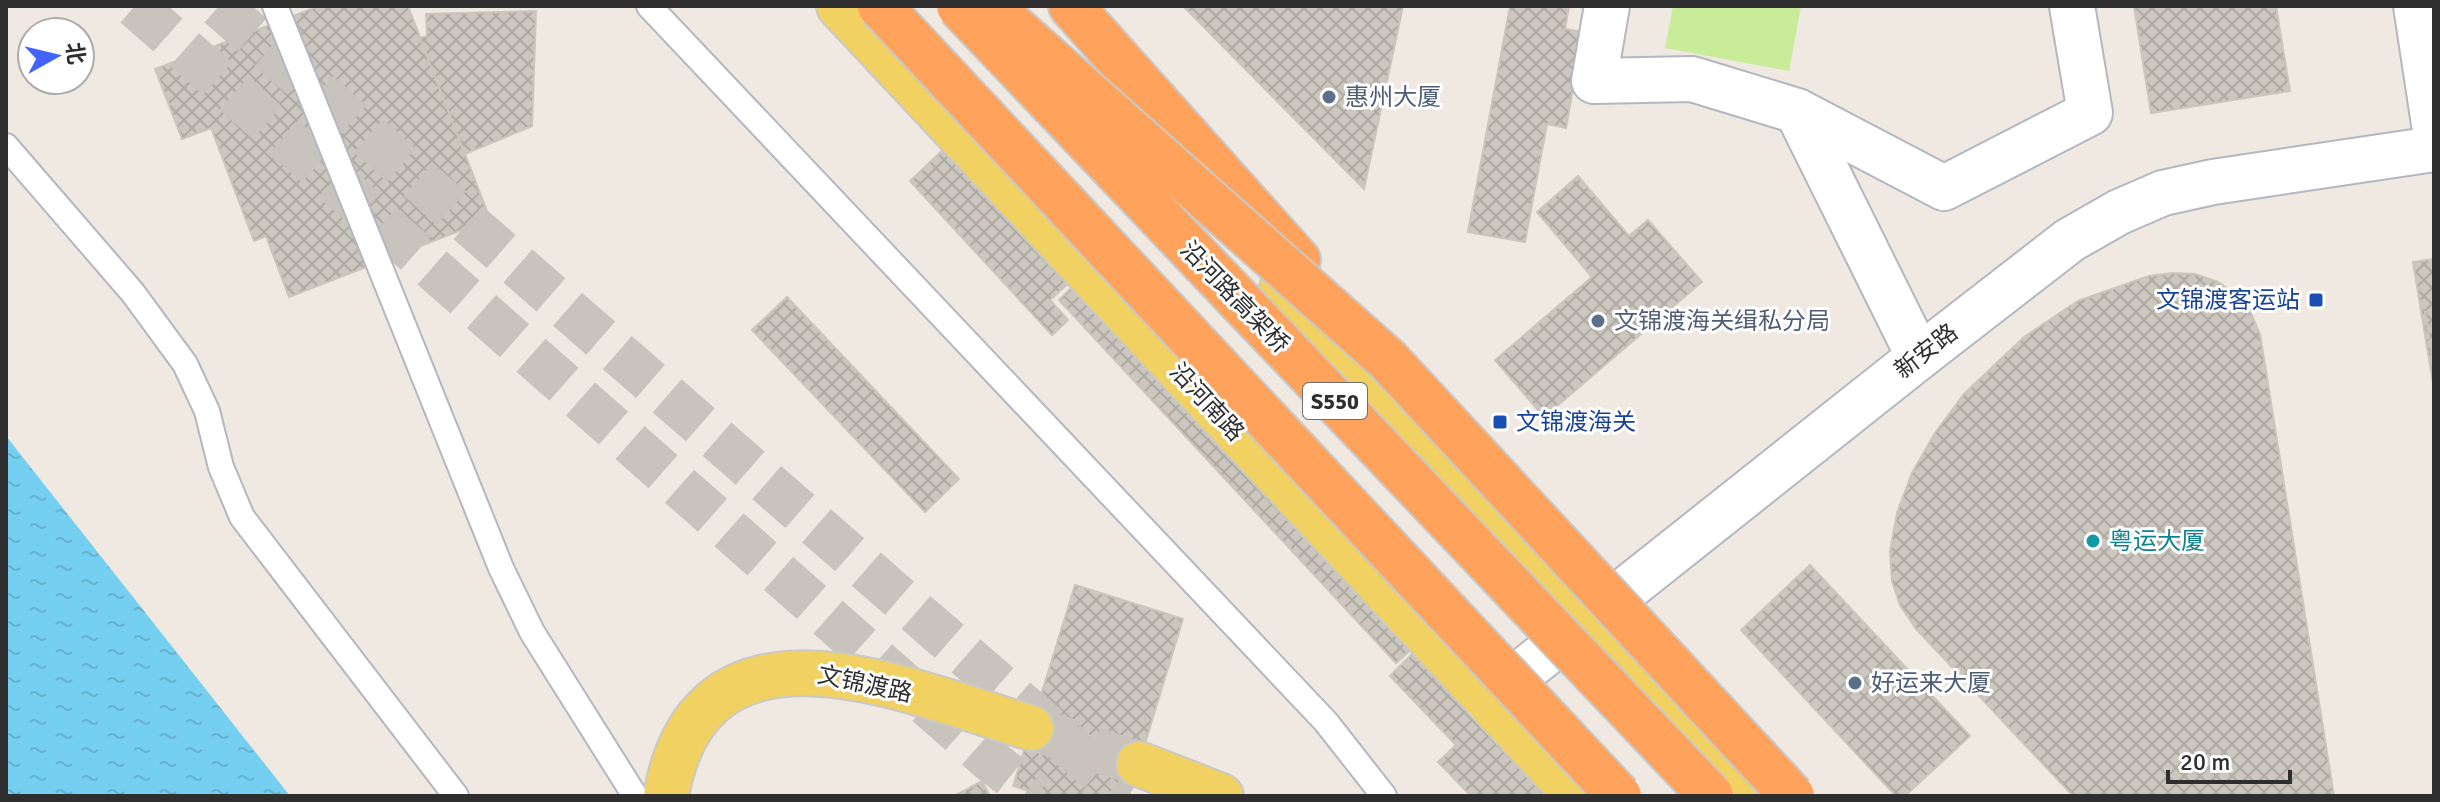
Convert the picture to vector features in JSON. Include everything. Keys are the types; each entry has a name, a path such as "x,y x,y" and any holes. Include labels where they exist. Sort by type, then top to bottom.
{"highway":[{"name":"S550","path":"880,6 1619,796"},
{"name":"沿河路高架桥","path":"959,6 1711,796"},
{"path":"990,6 1388,360"},
{"path":"1071,6 1388,360 1792,796"}],"main road":[{"name":"沿河南路","path":"839,6 1577,796"},
{"path":"1021,6 1754,796"},
{"name":"文锦渡路","path":"666,796 673,759 686,733 708,708 729,691 762,678 796,671 827,672 864,679 1031,728"},
{"path":"1139,764 1221,796"}],"street":[{"path":"1607,6 1594,81 1692,79 1797,111 1944,188 2090,113 2072,6"},
{"path":"2416,6 2434,124"},
{"path":"1797,111 1919,357"},
{"name":"新安路","path":"1487,700 2070,240 2119,212 2163,193 2213,182 2434,149"}],"lane":[{"path":"275,6 501,568 532,632 635,796"},
{"path":"649,6 1326,722 1384,796"},
{"path":"6,146 133,293 185,364 207,411 221,467 242,517 456,796"}],"green space":[{"path":"1673,6 1801,6 1789,71 1665,48"}],"water":[{"path":"6,436 290,796 6,796"}],"building":[{"path":"319,6 408,6 490,219 289,297 266,236 254,241 211,128 182,139 155,69"},
{"name":"惠州大厦","path":"1183,6 1403,6 1364,189"},
{"path":"1510,6 1569,6 1565,29 1583,32 1566,128 1547,124 1525,242 1468,232"},
{"path":"2134,6 2276,6 2290,91 2151,113"},
{"path":"536,11 532,126 465,154 420,38 427,36 426,14"},
{"path":"945,148 1070,282 1050,300 1068,320 1052,335 910,181"},
{"name":"文锦渡海关缉私分局","path":"1578,176 1629,236 1648,220 1702,282 1544,417 1495,360 1592,277 1537,212"},
{"path":"2434,259 2434,389 2413,262"},
{"name":"粤运大厦","path":"2195,274 2218,282 2237,295 2250,311 2260,334 2334,796 2073,796 1916,629 1900,605 1892,581 1890,551 1897,513 1912,473 1935,433 1964,394 2024,337 2078,301 2149,276"},
{"path":"1077,282 1415,646 1396,663 1059,300"},
{"path":"787,297 959,479 925,512 752,330"},
{"path":"2434,311 2434,366 2425,312"},
{"name":"好运来大厦","path":"1810,565 1970,736 1905,796 1896,796 1741,630"},
{"path":"1075,585 1183,619 1129,796 1045,796 1013,786"},
{"path":"1416,650 1555,796 1471,796 1438,762 1456,745 1390,676"},
{"path":"982,781 990,796 954,796"}],"tunnel":[{"path":"135,6 990,760 1036,796"},
{"path":"219,6 1127,796"},
{"path":"1031,728 1139,764"}],"place":[{"name":"惠州大厦","path":"1329,97"},
{"name":"文锦渡客运站","path":"2316,300"},
{"name":"文锦渡海关缉私分局","path":"1598,321"},
{"name":"文锦渡海关","path":"1500,422"},
{"name":"粤运大厦","path":"2093,541"},
{"name":"好运来大厦","path":"1855,683"}]}
